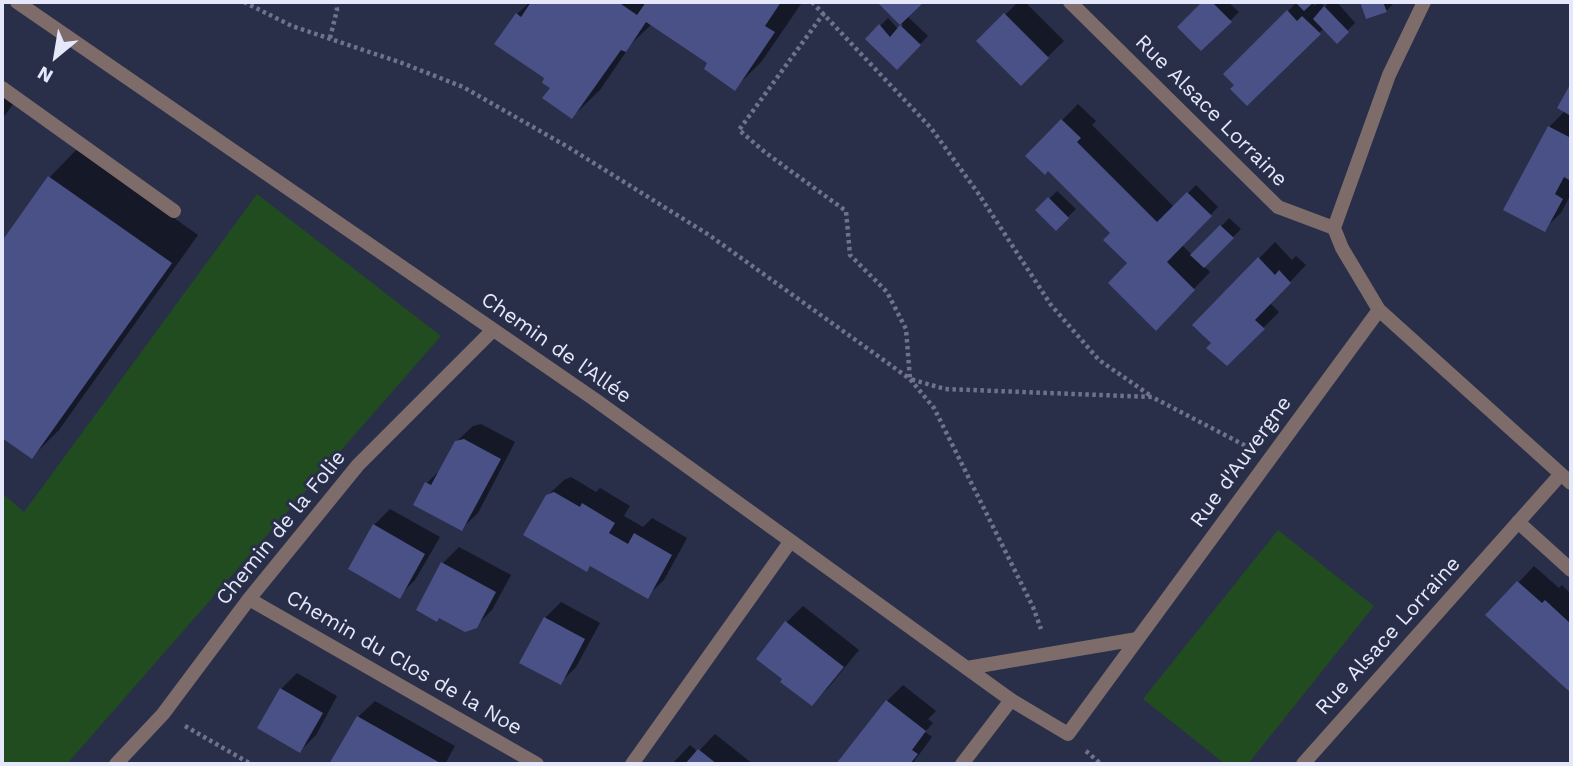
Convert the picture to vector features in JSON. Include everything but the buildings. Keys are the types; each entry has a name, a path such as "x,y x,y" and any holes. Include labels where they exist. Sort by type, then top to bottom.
{"street":[{"name":"Chemin de l'Allée","path":"17,2 594,399 1012,700 1068,734"},
{"name":"Rue Alsace Lorraine","path":"1070,2 1278,207 1334,229 1342,248 1379,310 1566,478 1518,522 1307,763"},
{"path":"1334,229 1389,75 1424,2"},
{"path":"2,88 174,211"},
{"name":"Rue d'Auvergne","path":"1068,734 1379,310"},
{"name":"Chemin de la Folie","path":"116,764 163,714 249,599 358,465 493,330"},
{"path":"1518,522 1571,570"},
{"path":"632,764 790,542"},
{"name":"Chemin du Clos de la Noe","path":"249,599 537,764"},
{"path":"967,668 1137,639"},
{"path":"962,764 1012,700"}],"path":[{"path":"244,2 292,26 402,63 463,87 568,146 709,235 911,379 934,408 1033,607 1050,654"},
{"path":"330,38 337,10 336,2"},
{"path":"812,2 931,128 978,193 1051,305 1099,360 1152,397 1270,458"},
{"path":"824,13 739,130 846,211 850,255 887,292 906,329 911,379"},
{"path":"911,379 945,389 1152,397"},
{"path":"163,714 251,764"}],"green space":[{"path":"257,194 441,336 67,764 2,764 2,493 24,512"},
{"path":"1278,530 1374,606 1248,764 1225,764 1143,699"}]}
